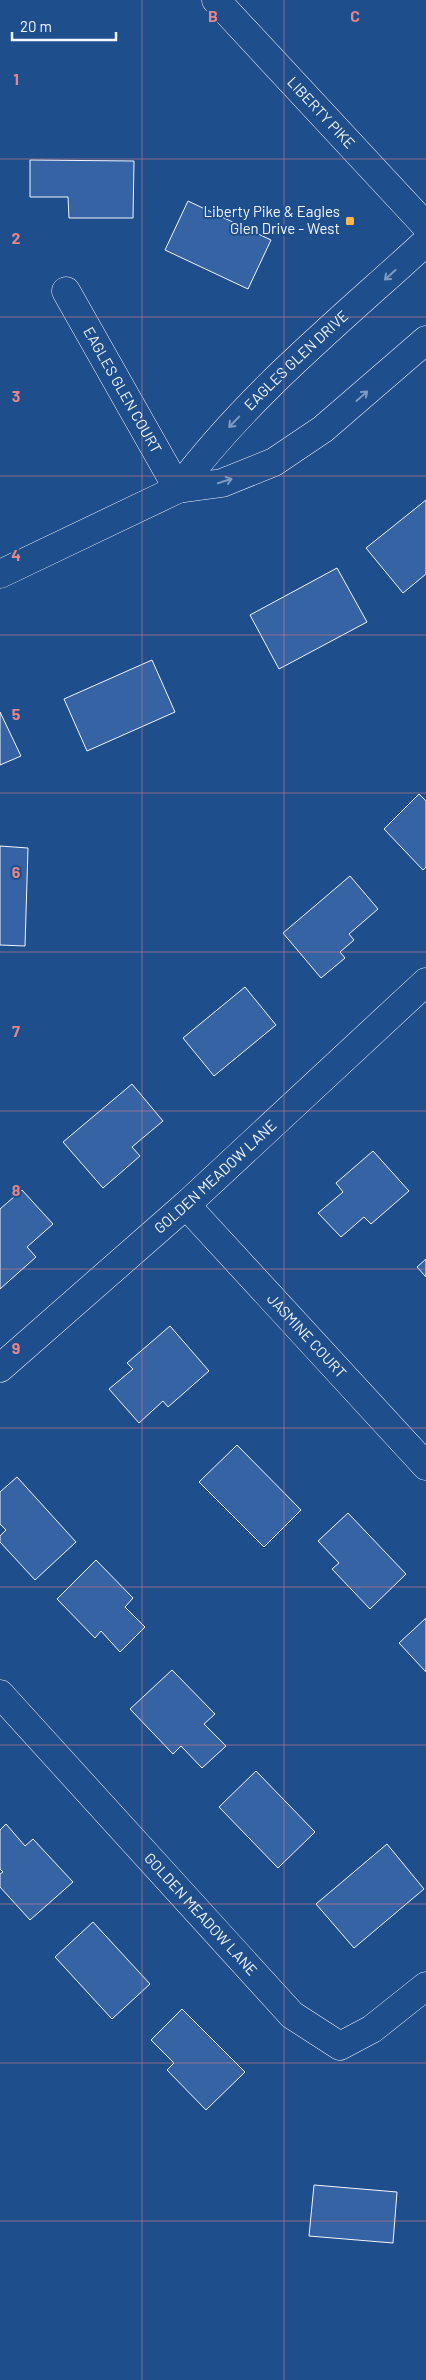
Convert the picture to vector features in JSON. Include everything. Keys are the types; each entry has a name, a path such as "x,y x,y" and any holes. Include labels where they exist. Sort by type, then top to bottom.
{"street":[{"name":"LIBERTY PIKE","path":"216,0 426,226"},
{"name":"EAGLES GLEN DRIVE","path":"178,489 206,451 283,371 426,242"},
{"name":"EAGLES GLEN COURT","path":"66,291 178,489"},
{"name":"EAGLES GLEN DRIVE","path":"0,574 178,489 222,483 274,462 323,429 426,340"},
{"name":"GOLDEN MEADOW LANE","path":"0,1368 186,1205 426,982"},
{"name":"JASMINE COURT","path":"186,1205 426,1466"},
{"name":"GOLDEN MEADOW LANE","path":"0,1694 292,2015 340,2046 372,2030 426,1986"}],"building":[{"path":"30,160 134,161 133,218 69,218 68,197 30,197"},
{"path":"188,201 271,240 248,289 165,250"},
{"path":"426,500 426,574 403,593 366,548"},
{"path":"337,568 367,622 279,669 250,615"},
{"path":"152,660 175,712 87,751 64,699"},
{"path":"0,712 21,756 0,765"},
{"path":"419,794 426,801 426,867 423,870 384,829"},
{"path":"0,846 28,848 25,946 0,945"},
{"path":"350,876 378,909 349,934 354,940 340,952 345,958 321,978 283,933"},
{"path":"245,987 276,1025 214,1076 183,1038"},
{"path":"132,1084 163,1121 132,1147 140,1156 103,1188 63,1142"},
{"path":"373,1151 409,1191 371,1224 364,1217 341,1237 318,1213 343,1192 336,1183"},
{"path":"22,1190 53,1224 27,1247 36,1257 0,1289 0,1209"},
{"path":"426,1259 426,1277 417,1267"},
{"path":"170,1326 209,1371 168,1407 163,1401 139,1423 109,1389 133,1369 127,1363"},
{"path":"237,1445 301,1510 264,1547 199,1482"},
{"path":"17,1477 76,1542 35,1580 0,1542 0,1536 6,1530 0,1524 0,1492"},
{"path":"348,1513 406,1574 370,1609 332,1569 339,1563 318,1541"},
{"path":"96,1560 133,1598 125,1607 145,1627 120,1652 101,1631 95,1638 57,1599"},
{"path":"426,1618 426,1672 399,1643"},
{"path":"172,1670 215,1714 204,1724 226,1746 202,1768 181,1746 173,1754 130,1709"},
{"path":"256,1771 315,1832 278,1868 219,1807"},
{"path":"6,1824 25,1846 33,1839 73,1882 30,1920 0,1887 0,1874 3,1872 0,1869 0,1830"},
{"path":"387,1844 424,1889 354,1948 316,1904"},
{"path":"93,1922 150,1984 112,2019 55,1957"},
{"path":"182,2009 245,2072 206,2110 167,2070 174,2063 151,2040"},
{"path":"314,2185 397,2192 393,2243 309,2236"}],"place":[{"name":"Liberty Pike & Eagles Glen Drive - West","path":"350,221"}]}
